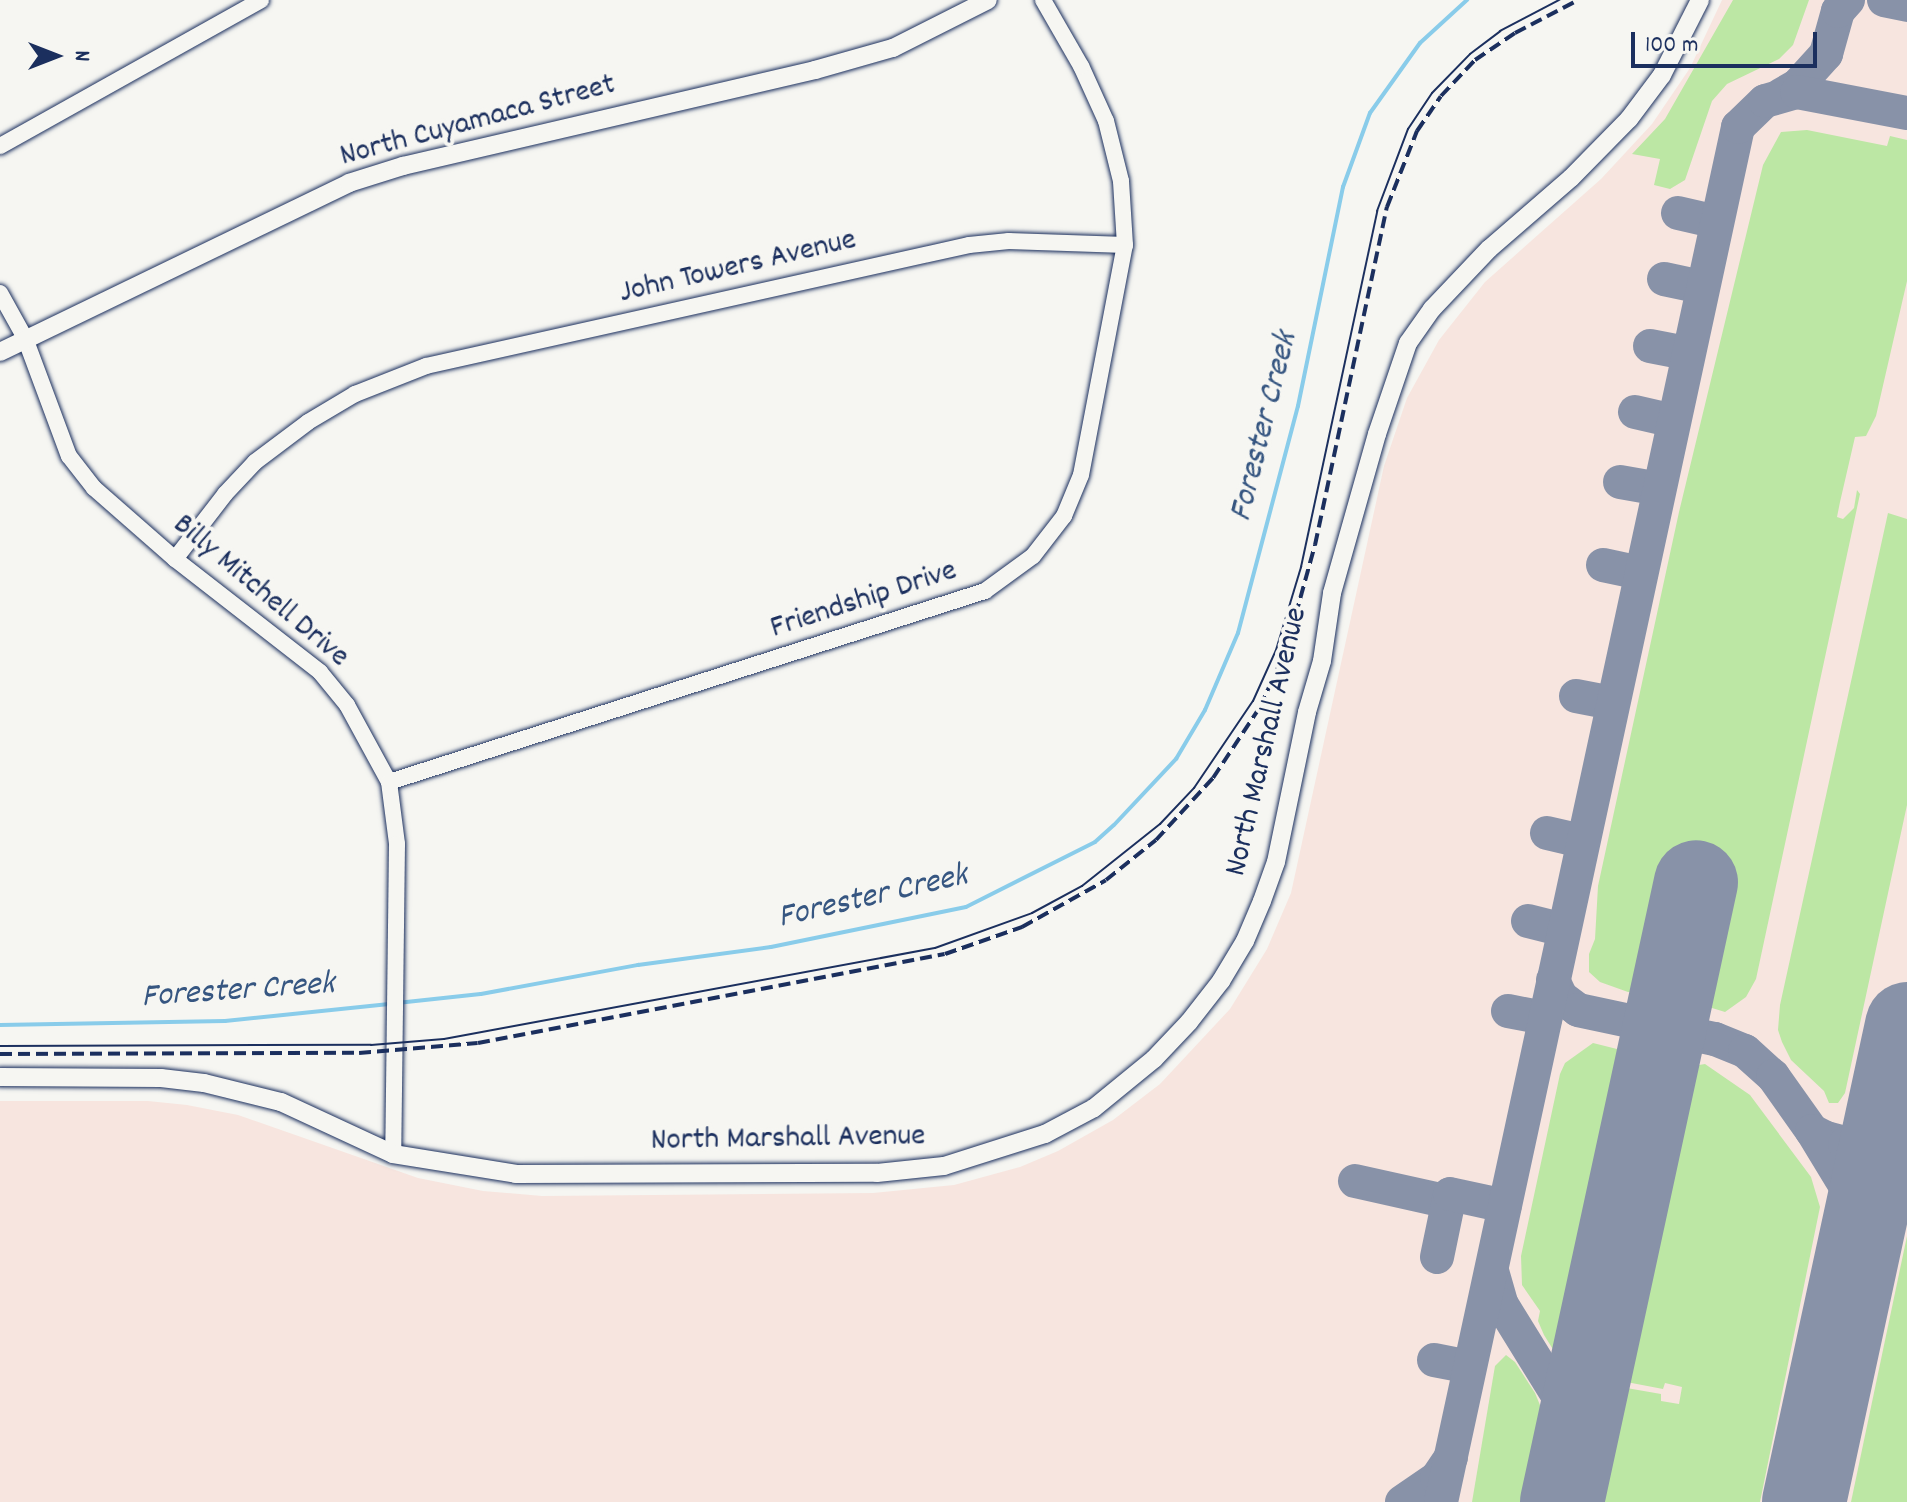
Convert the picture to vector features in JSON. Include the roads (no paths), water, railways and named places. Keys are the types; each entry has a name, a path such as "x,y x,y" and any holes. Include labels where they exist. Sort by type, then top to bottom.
{"main road":[{"name":"North Cuyamaca Street","path":"0,352 349,183 403,166 815,70 893,48 988,0"},
{"name":"North Marshall Avenue","path":"0,1077 161,1078 204,1083 281,1102 393,1154 516,1174 877,1173 944,1166 1045,1134 1094,1108 1154,1059 1221,981 1245,941 1274,867 1307,712 1322,661 1332,593 1370,459 1408,343 1432,309 1489,249 1571,178 1629,119 1672,58 1700,0"}],"street":[{"path":"0,146 261,0"},
{"path":"1043,0 1081,66 1106,121 1121,181 1125,245"},
{"name":"John Towers Avenue","path":"175,559 225,494 255,462 308,422 355,394 426,366 969,245 1009,241 1125,245"},
{"name":"Friendship Drive","path":"389,782 970,596 1009,576 1033,556 1064,516 1081,475 1125,245"},
{"name":"Billy Mitchell Drive","path":"0,293 25,338 69,456 94,488 175,559 328,681 347,705 389,782 397,844 393,1154"}],"waterway":[{"name":"Forester Creek","path":"397,1003 481,994 638,965 771,947 966,907 1095,842 1114,825 1176,759 1205,710 1238,633 1298,406 1343,187 1370,113 1420,43 1467,0"},
{"name":"Forester Creek","path":"0,1025 225,1021 389,1004"}],"tram line":[{"path":"0,1046 371,1045 444,1039 935,948 1032,913 1082,886 1160,824 1194,788 1253,701 1276,650 1301,567 1377,211 1408,129 1432,93 1470,54 1500,31 1559,0"}],"railway":[{"path":"0,1054 359,1053 478,1043 945,954 1022,927 1106,880 1156,840 1213,778 1260,707 1286,650 1315,545 1387,207 1417,131 1441,96 1475,60 1515,33 1578,0"}]}
